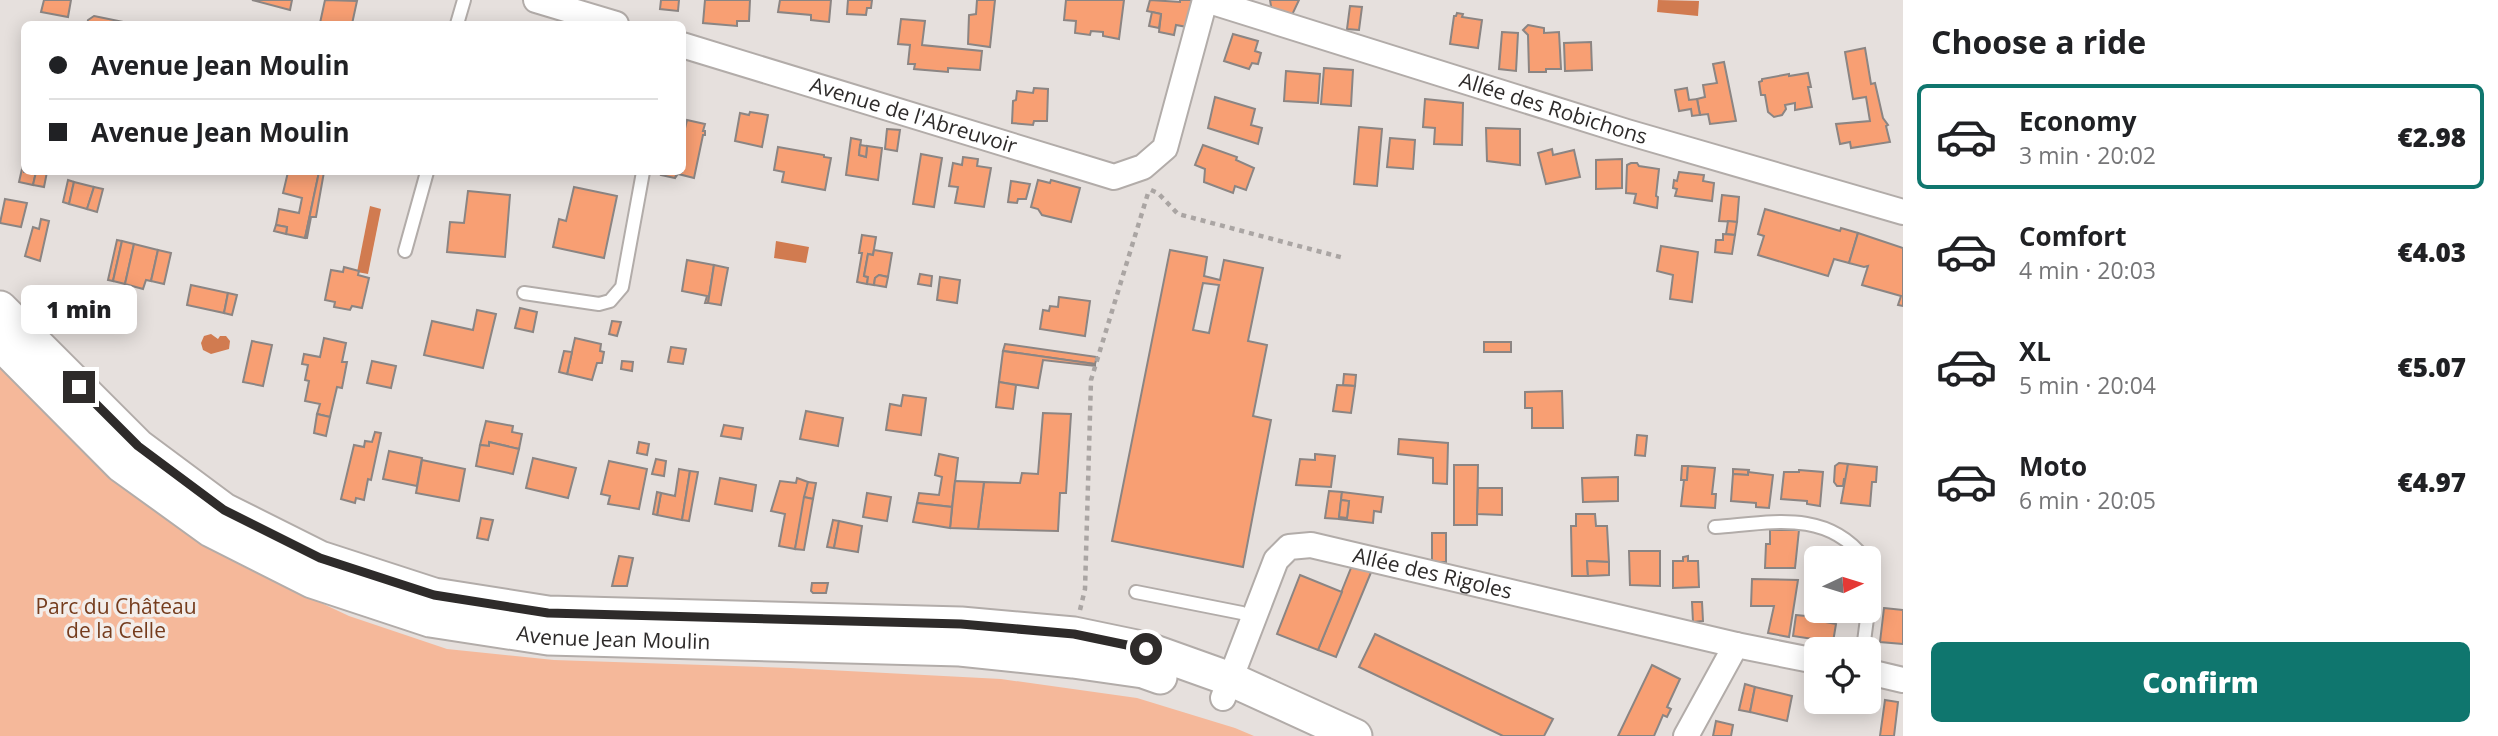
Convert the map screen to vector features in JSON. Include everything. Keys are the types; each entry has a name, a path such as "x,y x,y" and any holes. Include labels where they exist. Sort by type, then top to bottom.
{"main road":[{"name":"Avenue Jean Moulin","path":"0,308 138,446 224,510 320,558 434,595 548,613 961,624 1074,634 1146,649 1227,688 1355,736"},
{"name":"Avenue Jean Moulin","path":"0,344 121,465 211,530 312,581 430,620 548,638 960,649 1143,671 1227,688 1305,736"}],"street":[{"path":"536,0 606,21"},
{"path":"1146,178 1165,148 1206,0"},
{"name":"Allée des Robichons","path":"1206,0 1627,132 1903,212"},
{"name":"Avenue de l'Abreuvoir","path":"686,46 1114,177 1146,178"},
{"name":"Allée des Rigoles","path":"1227,688 1276,560 1289,547 1311,545 1804,659"},
{"path":"1686,736 1736,645"},
{"path":"1881,675 1903,680"}],"lane":[{"path":"458,21 464,0"},
{"path":"405,251 426,175"},
{"path":"524,293 599,304 610,301 622,287 642,175"},
{"path":"1714,527 1794,521 1837,533 1855,546"},
{"path":"1136,592 1242,613 1254,618"}],"path":[{"path":"1146,178 1178,214 1344,258"},
{"path":"1074,634 1085,589 1091,380 1146,178"}],"green space":[{"name":"Parc du Château de la Celle","path":"0,362 137,490 240,565 349,616 447,649 554,660 1001,679 1137,698 1254,736 0,736"}],"shaded area":[{"path":"1658,0 1699,1 1698,16 1657,12"},
{"path":"370,206 381,209 368,274 357,272"},
{"path":"776,241 809,247 806,263 774,258"},
{"path":"211,334 218,339 220,336 226,336 230,341 229,349 211,354 203,350 201,343 204,336"}],"building":[{"path":"44,0 71,0 68,17 41,12"},
{"path":"252,0 292,0 290,10"},
{"path":"325,0 357,1 353,21 320,21"},
{"path":"661,0 679,0 678,11 660,9"},
{"path":"705,0 750,0 749,21 737,21 737,26 703,23"},
{"path":"780,0 831,0 829,22 811,20 811,15 778,12"},
{"path":"848,0 872,0 871,8 867,8 866,15 847,14"},
{"path":"977,0 995,0 990,47 968,44 969,15 976,14"},
{"path":"1066,0 1124,0 1119,39 1103,36 1103,32 1091,31 1090,35 1075,33 1076,21 1064,20"},
{"path":"1150,0 1192,0 1187,27 1176,25 1174,35 1159,32 1161,14 1147,11"},
{"path":"1270,0 1299,0 1292,15 1272,12"},
{"path":"1350,6 1362,7 1359,30 1347,29"},
{"path":"1152,12 1161,14 1159,28 1149,26"},
{"path":"1457,13 1463,14 1462,17 1482,20 1478,48 1450,44 1454,16"},
{"path":"94,16 118,21 88,21"},
{"path":"901,19 925,21 922,45 982,51 980,70 948,68 948,72 914,69 915,64 908,64 910,45 898,44"},
{"path":"1528,25 1544,28 1544,33 1559,32 1561,69 1529,72 1528,35 1523,30"},
{"path":"1502,32 1518,33 1516,71 1499,69"},
{"path":"1233,34 1258,41 1255,51 1261,53 1258,64 1252,63 1249,69 1224,61"},
{"path":"1591,42 1592,70 1565,71 1564,43"},
{"path":"1865,48 1871,84 1875,83 1883,118 1888,125 1886,126 1890,142 1851,148 1850,142 1840,144 1836,124 1870,121 1866,97 1853,99 1845,52"},
{"path":"1724,62 1736,121 1710,124 1708,114 1700,115 1697,99 1705,97 1703,85 1717,83 1713,64"},
{"path":"1324,68 1353,70 1351,106 1321,104"},
{"path":"1286,71 1320,74 1318,103 1284,101"},
{"path":"1808,73 1812,107 1795,110 1795,103 1785,105 1786,109 1782,115 1774,117 1768,112 1765,95 1761,95 1759,82 1762,79"},
{"path":"1034,88 1048,89 1047,121 1034,121 1033,125 1012,123 1013,101 1016,100 1017,91 1033,93"},
{"path":"1687,88 1689,100 1697,99 1700,115 1692,116 1691,109 1679,111 1675,90"},
{"path":"1215,97 1255,109 1251,125 1262,128 1258,144 1208,128"},
{"path":"1425,99 1463,103 1462,145 1434,144 1435,128 1423,127"},
{"path":"750,112 768,115 762,147 735,141 740,113 749,115"},
{"path":"687,120 705,124 705,135 694,178 682,175 686,175"},
{"path":"1359,127 1382,129 1377,186 1354,184"},
{"path":"1486,128 1520,129 1520,165 1487,161"},
{"path":"887,129 900,130 897,151 885,149"},
{"path":"851,138 861,140 859,155 866,157 867,146 882,148 878,180 846,175"},
{"path":"1390,138 1415,140 1413,169 1387,167"},
{"path":"860,145 867,146 866,157 859,155"},
{"path":"1203,145 1237,157 1236,160 1254,168 1246,190 1235,186 1233,193 1204,182 1205,169 1195,165"},
{"path":"778,147 831,158 825,190 782,182 784,172 774,170"},
{"path":"1552,149 1553,155 1574,150 1580,177 1546,184 1538,153"},
{"path":"921,154 942,158 934,207 913,204"},
{"path":"963,157 978,159 977,166 991,168 984,207 955,203 958,187 949,186 953,163 962,165"},
{"path":"1622,159 1622,188 1596,189 1596,160"},
{"path":"1631,163 1659,169 1657,208 1634,203 1636,194 1626,193 1627,165"},
{"path":"1679,172 1704,175 1703,181 1714,183 1712,201 1675,196 1677,189 1673,188 1674,180 1677,181"},
{"path":"21,173 35,175 33,185 19,182"},
{"path":"35,175 46,175 44,187 33,185"},
{"path":"287,175 318,175 305,238 286,234 287,227 276,225 279,209 299,213 302,198 283,193"},
{"path":"318,175 323,175 316,217 311,217 305,238"},
{"path":"68,180 74,182 69,204 63,202"},
{"path":"1038,180 1050,183 1051,180 1080,188 1071,222 1042,215 1038,209 1031,207"},
{"path":"1011,181 1030,184 1026,199 1018,199 1017,203 1008,202"},
{"path":"74,182 94,187 87,209 69,204"},
{"path":"94,187 103,189 97,212 87,209"},
{"path":"574,187 617,196 604,258 553,247 559,219 566,221"},
{"path":"468,191 510,195 505,257 447,252 450,222 464,223"},
{"path":"1722,195 1739,197 1737,222 1719,221"},
{"path":"5,199 27,203 21,227 0,223"},
{"path":"1765,209 1840,231 1841,228 1858,233 1849,263 1834,259 1828,276 1758,255 1764,236 1758,234"},
{"path":"41,219 49,221 40,261 25,256 33,227 39,229"},
{"path":"1728,221 1737,222 1735,235 1726,234"},
{"path":"276,225 287,227 286,234 274,231"},
{"path":"1858,233 1903,248 1903,306 1898,305 1901,296 1862,285 1868,266 1849,263"},
{"path":"1723,234 1735,235 1732,254 1715,252 1716,240 1723,240"},
{"path":"862,235 876,237 873,255 868,254 864,276 868,277 867,284 857,282"},
{"path":"117,240 122,241 113,281 108,280"},
{"path":"122,241 134,244 125,284 113,281"},
{"path":"134,244 158,250 151,281 146,280 143,289 125,284"},
{"path":"1661,246 1698,252 1692,302 1670,299 1673,275 1657,271"},
{"path":"158,250 171,253 164,284 151,281"},
{"path":"874,250 892,253 888,277 879,275 875,278 874,285 867,284 868,277 864,276 868,254 873,255"},
{"path":"1170,250 1207,257 1204,276 1220,280 1224,260 1263,268 1248,341 1267,345 1253,416 1271,420 1243,567 1112,541","holes":["1203,283 1219,285 1209,333 1193,330"]},
{"path":"687,260 714,265 708,303 705,303 707,296 682,291"},
{"path":"714,265 728,268 721,305 708,303"},
{"path":"344,267 359,271 358,275 369,278 362,308 352,306 350,310 334,307 335,302 325,300 331,270 343,272"},
{"path":"920,274 932,276 931,286 918,284"},
{"path":"879,275 888,277 886,287 874,285 875,278"},
{"path":"940,277 960,280 957,303 937,300"},
{"path":"191,285 228,293 224,313 187,305"},
{"path":"228,293 237,295 232,315 224,313"},
{"path":"1059,297 1090,301 1085,336 1040,329 1043,310 1049,311 1050,306 1058,307"},
{"path":"61,304 71,306 66,326 56,323"},
{"path":"520,308 537,312 533,332 515,328"},
{"path":"477,310 496,314 483,368 424,355 432,321 473,330"},
{"path":"612,321 621,322 617,336 609,334"},
{"path":"324,338 346,343 342,362 347,362 342,388 337,387 330,417 317,414 320,404 305,401 309,381 305,380 308,365 302,364 304,354 320,357"},
{"path":"575,338 601,344 600,351 604,352 602,363 597,363 592,380 567,374"},
{"path":"252,341 272,345 263,386 243,382"},
{"path":"1484,342 1511,342 1511,352 1484,352"},
{"path":"1005,344 1097,357 1095,364 1003,351"},
{"path":"671,347 686,349 683,364 668,362"},
{"path":"564,351 572,352 567,374 559,372"},
{"path":"1003,351 1095,366 1043,360 1038,388 999,382"},
{"path":"372,361 396,366 391,388 367,383"},
{"path":"622,361 633,362 632,371 621,369"},
{"path":"1344,374 1356,375 1355,386 1343,385"},
{"path":"999,382 1016,385 1013,409 996,407"},
{"path":"1337,385 1355,386 1351,413 1333,411"},
{"path":"1562,391 1563,428 1532,428 1532,408 1525,408 1525,392"},
{"path":"903,395 926,398 921,435 886,430 890,404 901,406"},
{"path":"806,411 843,418 838,446 800,439"},
{"path":"1043,413 1071,414 1066,493 1060,493 1058,531 978,529 984,482 1020,483 1022,473 1038,474"},
{"path":"317,414 330,417 326,436 314,433"},
{"path":"486,421 513,426 512,432 522,434 519,449 489,442 489,446 480,445"},
{"path":"724,425 743,428 741,439 721,436"},
{"path":"375,432 381,433 364,500 356,498 355,503 341,499 354,445 364,447 365,441 372,442"},
{"path":"1637,435 1647,436 1645,456 1635,455"},
{"path":"1399,439 1448,443 1447,484 1433,483 1433,458 1398,454"},
{"path":"489,442 519,449 513,474 476,466 480,445 489,446"},
{"path":"639,442 649,444 647,455 637,453"},
{"path":"389,451 422,458 417,486 383,479"},
{"path":"939,454 958,458 952,507 917,503 919,493 939,495 942,477 935,475"},
{"path":"1315,454 1335,456 1331,487 1296,485 1300,459 1315,460"},
{"path":"533,458 576,468 568,498 526,488"},
{"path":"656,459 666,461 664,476 652,474"},
{"path":"422,460 465,469 459,501 416,493"},
{"path":"609,461 647,469 639,509 608,504 610,496 601,494"},
{"path":"1839,463 1848,464 1843,486 1837,486 1834,482 1835,466"},
{"path":"1848,464 1877,467 1876,482 1872,482 1870,506 1841,503"},
{"path":"1454,465 1478,465 1477,525 1454,525"},
{"path":"1682,466 1688,466 1687,480 1681,480"},
{"path":"1688,466 1715,468 1712,494 1716,494 1715,508 1681,506"},
{"path":"679,469 690,471 682,520 657,515 661,493 675,496"},
{"path":"1733,469 1749,470 1748,475 1733,474"},
{"path":"690,471 698,472 689,521 682,520"},
{"path":"1748,472 1773,475 1769,508 1756,507 1756,503 1731,501 1733,474 1748,475"},
{"path":"1784,472 1823,472 1820,506 1807,504 1807,501 1781,499"},
{"path":"1618,477 1618,501 1583,502 1582,478"},
{"path":"720,478 756,485 752,511 715,504"},
{"path":"797,478 808,482 795,549 779,546 785,514 771,511 780,481 796,483"},
{"path":"955,481 984,482 978,529 950,528"},
{"path":"808,482 816,483 813,499 804,497"},
{"path":"1478,488 1502,488 1502,515 1477,514"},
{"path":"1329,491 1342,492 1339,519 1325,518"},
{"path":"657,492 661,493 657,515 653,514"},
{"path":"1342,492 1383,497 1381,512 1374,511 1373,523 1339,519 1347,518 1349,501 1341,500"},
{"path":"867,493 891,497 887,521 863,517"},
{"path":"804,497 813,499 804,550 795,549"},
{"path":"1341,500 1349,501 1347,518 1339,517"},
{"path":"917,503 952,507 950,528 913,522"},
{"path":"1576,514 1595,514 1596,526 1607,526 1609,562 1587,561 1588,576 1572,576 1571,526 1576,526"},
{"path":"481,518 493,520 488,540 477,538"},
{"path":"833,520 839,521 834,548 827,547"},
{"path":"839,521 862,526 858,552 834,548"},
{"path":"1770,530 1799,530 1795,568 1765,568 1766,544 1770,544"},
{"path":"1432,533 1446,533 1446,562 1432,562"},
{"path":"1629,551 1660,551 1660,586 1630,585"},
{"path":"619,556 633,558 627,586 612,586"},
{"path":"1688,556 1688,561 1698,561 1699,587 1673,588 1673,561 1683,561 1683,557"},
{"path":"1587,561 1609,562 1609,575 1588,576"},
{"path":"1353,563 1372,570 1336,657 1318,650"},
{"path":"1300,575 1342,592 1318,650 1277,634"},
{"path":"1752,579 1798,580 1789,637 1768,633 1774,606 1751,606"},
{"path":"812,583 828,583 826,593 813,593"},
{"path":"1692,602 1702,602 1703,621 1693,622"},
{"path":"1884,608 1903,610 1903,644 1881,642"},
{"path":"1796,615 1804,616 1804,623 1836,624 1834,637 1793,636"},
{"path":"1375,634 1553,719 1544,736 1503,736 1359,667"},
{"path":"1652,665 1680,679 1667,707 1671,709 1667,717 1663,715 1654,736 1618,736"},
{"path":"1745,684 1755,687 1750,712 1739,710"},
{"path":"1755,687 1792,696 1787,721 1750,712"},
{"path":"1885,700 1898,702 1894,736 1880,736"},
{"path":"1716,721 1733,725 1731,736 1713,736"}],"route":[{"path":"79,387 138,446 224,510 320,558 434,595 548,613 961,624 1074,634 1146,649"}]}
